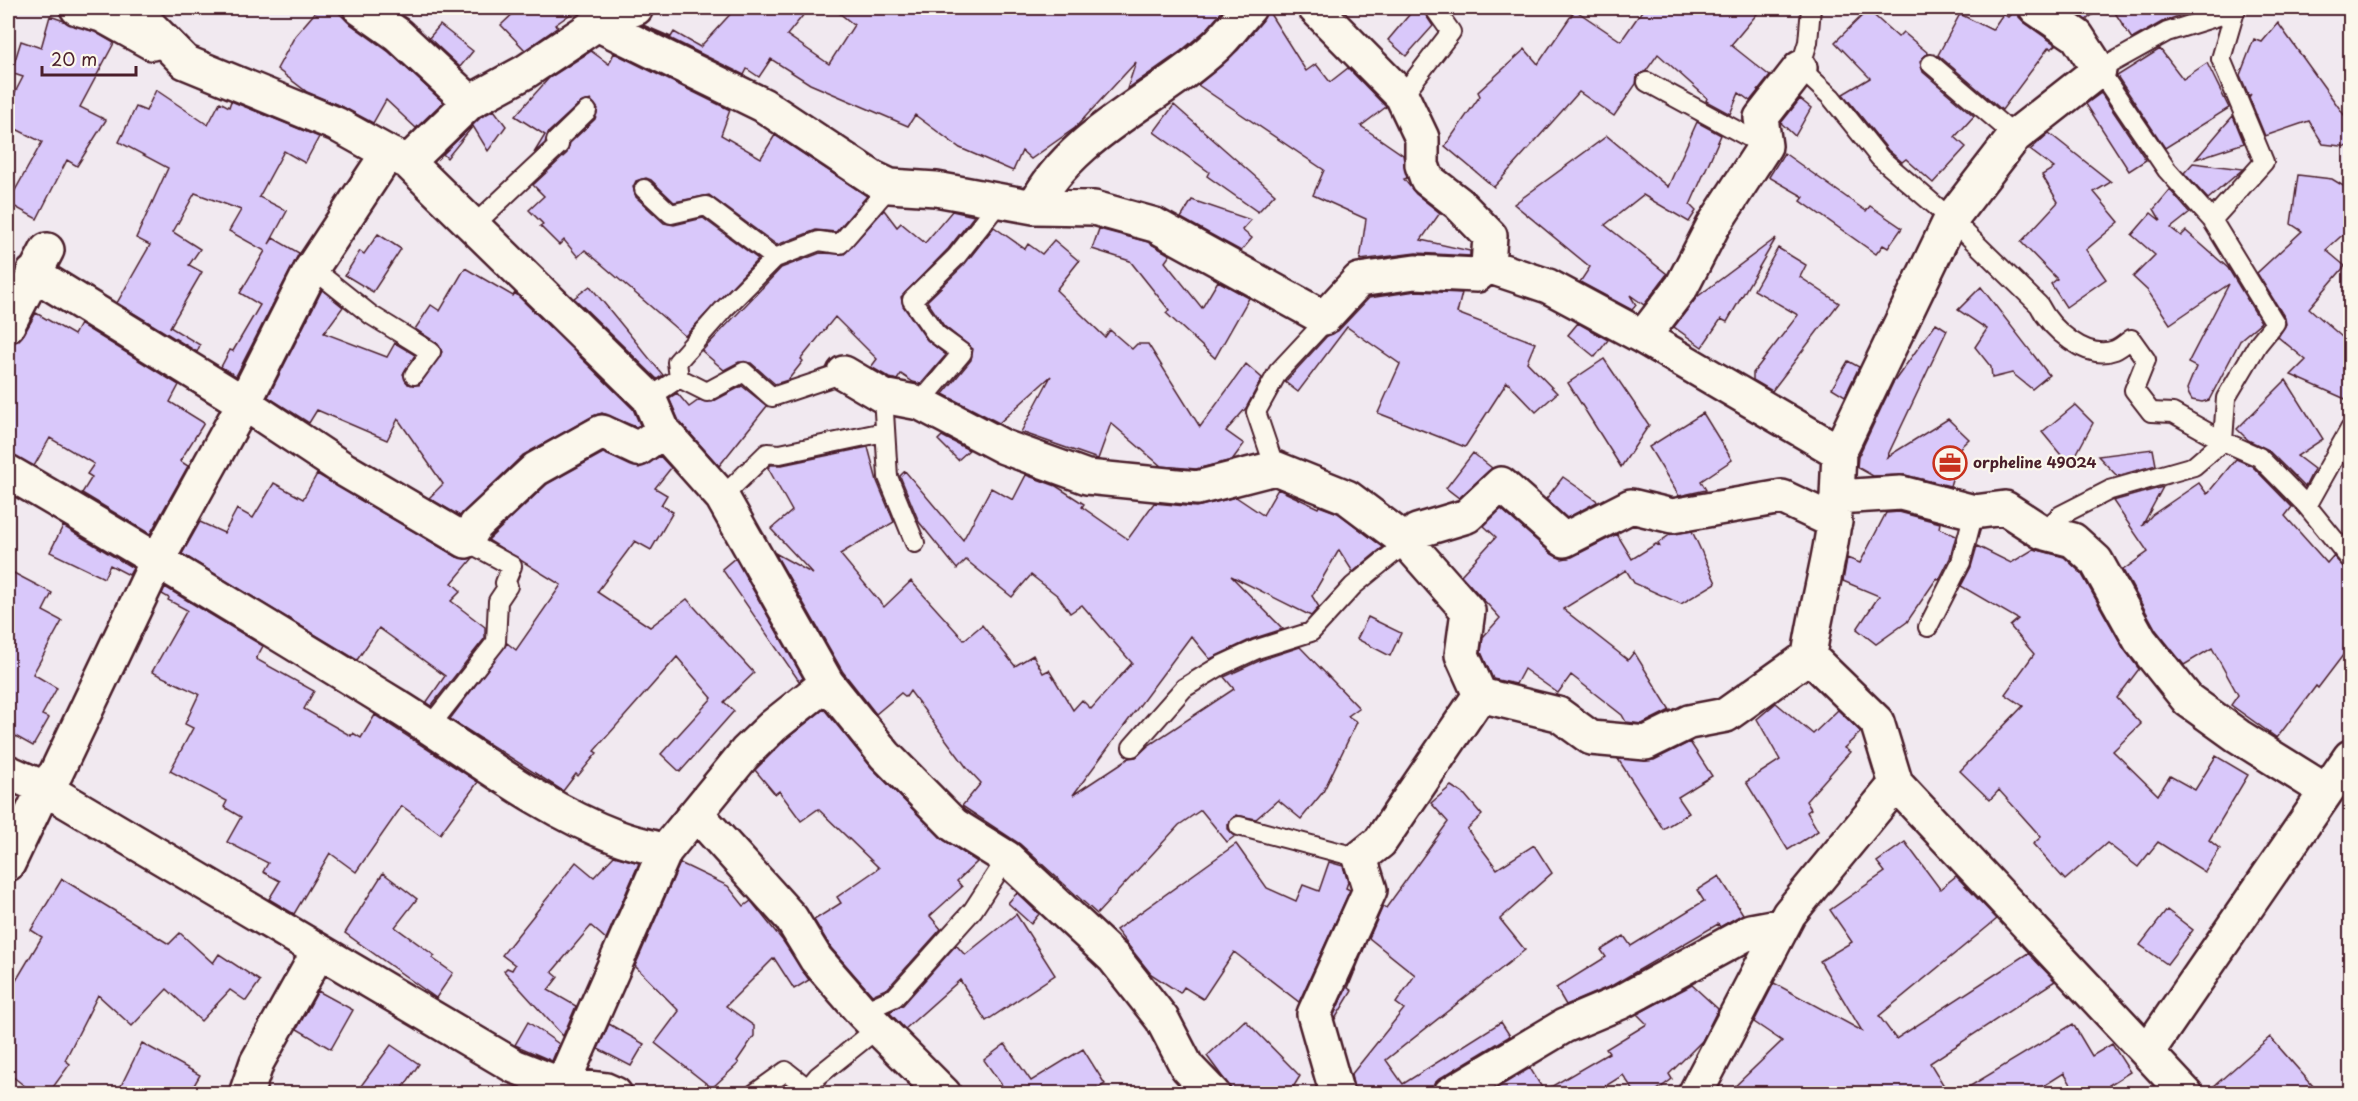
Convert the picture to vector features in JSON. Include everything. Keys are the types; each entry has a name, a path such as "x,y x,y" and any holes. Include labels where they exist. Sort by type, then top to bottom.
{"street":[{"path":"76,8 102,15 185,62 336,124 398,158 473,226 649,398 663,431 722,497 827,683 885,755 954,825 1007,858 1114,958 1162,1019 1187,1067 1213,1094"},
{"path":"132,8 185,62"},
{"path":"8,864 44,788 56,773 158,559 244,402 312,268 398,158 470,102 525,72 597,24 636,8"},
{"path":"1034,207 1045,184 1079,148 1216,46 1249,8"},
{"path":"597,24 763,105 873,178 890,186 936,189 1034,207 1094,208 1155,225 1324,318 1359,280 1415,272 1477,275 1488,266 1490,236 1458,203 1427,178 1422,165 1422,138 1402,96 1315,8"},
{"path":"1479,695 1558,714 1591,738 1646,743 1689,722 1726,715 1809,656 1836,510 1839,452 1951,219 2015,136 2099,70 2077,36 2036,8"},
{"path":"368,10 470,102"},
{"path":"1643,337 1682,286 1713,226 1766,146 1761,118 1800,68"},
{"path":"8,325 40,261 345,470 466,541 476,525 536,469 583,442 602,432 638,449 663,431"},
{"path":"1488,266 1548,286 1643,337 1839,452"},
{"path":"844,373 883,396 920,403 1004,447 1087,477 1197,488 1275,468 1347,497 1407,542 1468,611 1462,655 1479,695"},
{"path":"8,472 158,559 430,726 515,784 576,818 617,837 665,851"},
{"path":"1407,542 1417,531 1467,516 1501,484 1564,540 1631,506 1672,516 1782,497 1836,510 1901,494 1974,512 2005,508 2042,532 2073,540 2096,561 2140,640 2188,700 2238,736 2326,791"},
{"path":"1809,656 1877,722 1896,784 2186,1094"},
{"path":"559,1089 665,851 746,752 773,726 827,683"},
{"path":"1337,1094 1314,1014 1370,890 1360,858 1380,842 1479,695"},
{"path":"2148,1051 2350,757"},
{"path":"8,772 44,788 514,1066 559,1089 606,1090 615,1094"},
{"path":"1695,1094 1789,914 1896,784"},
{"path":"696,813 791,918 816,959 939,1092"},
{"path":"1450,1094 1563,1026 1621,1002 1751,931 1783,925"},
{"path":"246,1094 257,1062 319,951"}],"lane":[{"path":"1402,96 1450,32 1434,8"},
{"path":"1811,8 1808,42 1800,68 1831,97 1880,158 1951,219 2039,305 2045,318 2080,350 2114,351 2131,339 2146,360 2134,390 2151,412 2173,413 2223,441 2259,457 2307,506 2350,559"},
{"path":"2042,532 2061,515 2110,490 2194,466 2223,441 2226,398 2258,344 2275,323 2212,220 2168,170 2099,70 2167,32 2236,9"},
{"path":"2212,220 2264,162 2221,58 2236,9"},
{"path":"1931,64 2015,136"},
{"path":"1647,82 1766,146"},
{"path":"473,226 559,145 556,141 587,111"},
{"path":"679,378 677,362 723,310 775,258 819,241 840,244 890,186"},
{"path":"644,189 671,214 706,206 775,258"},
{"path":"920,403 962,352 936,334 912,300 956,257 1001,200"},
{"path":"312,268 371,315 431,352 414,375"},
{"path":"1275,468 1256,412 1278,372 1319,328 1305,306"},
{"path":"679,378 707,392 744,372 772,398 844,373"},
{"path":"649,398 679,378"},
{"path":"883,396 888,477 915,543"},
{"path":"2307,506 2350,429"},
{"path":"722,497 767,453 780,454 884,432"},
{"path":"1928,627 1961,562 1974,512"},
{"path":"430,726 496,642 498,601 508,586 505,582 512,566 466,541"},
{"path":"1132,747 1184,688 1220,666 1257,650 1311,632 1353,586 1407,542"},
{"path":"1239,826 1360,858"},
{"path":"754,1094 786,1071 812,1091 818,1076 870,1020 895,997 973,910 1007,858"}],"building":[{"path":"319,8 334,8 349,23 389,52 443,102 416,128 386,100 373,123 307,92 277,69 295,36"},
{"path":"519,8 579,8 555,25 558,27 525,50 501,25"},
{"path":"736,8 809,8 787,35 829,64 854,25 833,8 1225,8 1207,29 1181,51 1127,89 1136,62 1075,128 1031,159 1022,151 1013,171 960,148 915,115 908,126 810,84 771,59 759,77 747,69 744,75 643,25 671,37 674,32 700,47"},
{"path":"1415,8 1423,11 1433,26 1406,56 1388,40"},
{"path":"1644,8 1762,8 1731,45 1770,76 1750,101 1739,93 1730,114 1706,101 1707,98 1658,54 1646,71 1637,76 1636,84 1614,116 1579,92 1494,187 1445,146 1480,96 1478,92 1525,49 1538,64 1575,10 1621,41"},
{"path":"2017,8 2019,17 2025,23 2056,45 2051,49 2049,47 2002,110 1938,55 1960,14 1992,30 2003,14 2008,17"},
{"path":"2069,8 2101,8 2086,20"},
{"path":"2112,8 2200,8 2162,22 2132,39"},
{"path":"1267,9 1306,71 1316,64 1330,82 1348,68 1386,107 1361,126 1403,155 1407,178 1404,179 1416,194 1440,213 1421,240 1470,251 1470,256 1416,253 1360,260 1366,219 1313,195 1324,170 1198,85 1238,50 1263,20"},
{"path":"1868,10 1898,37 1903,32 1928,53 1920,61 1923,72 1974,116 1955,137 1966,147 1933,183 1906,159 1902,162 1888,150 1843,94 1870,78 1835,42"},
{"path":"50,16 95,32 114,43 80,107 106,120 77,166 67,160 37,219 8,203 42,142 8,125 8,106 23,77 11,73 21,41 41,48"},
{"path":"2278,23 2350,123 2350,147 2323,144 2309,121 2265,136 2249,97 2251,94 2249,96 2240,75 2254,39 2262,42"},
{"path":"440,25 473,51 460,67 429,38"},
{"path":"2160,49 2183,79 2207,63 2229,108 2165,148 2117,76"},
{"path":"591,51 609,64 614,53 730,110 721,135 761,158 775,135 867,196 836,232 816,230 777,245 709,195 674,202 651,180 646,178 636,181 633,187 636,197 664,223 674,225 703,218 758,259 685,336 585,250 578,257 564,240 559,245 540,226 543,224 529,210 544,196 533,185 567,153 570,143 595,119 598,109 591,100 580,103 548,133 545,143 534,153 545,135 515,116 549,78"},
{"path":"156,90 208,125 220,102 229,107 231,101 319,137 305,163 284,151 259,197 287,211 269,244 273,238 299,253 236,376 221,367 260,305 240,293 265,251 229,231 241,210 195,193 173,232 200,249 189,265 202,272 170,327 200,345 197,352 117,303 150,245 136,238 168,168 119,142 136,107 146,111"},
{"path":"2101,93 2146,160 2129,171 2086,104"},
{"path":"1800,99 1811,108 1795,136 1781,123"},
{"path":"1174,105 1275,194 1258,212 1207,176 1209,172 1154,132"},
{"path":"494,110 506,126 488,151 473,126 447,158 443,154 481,117"},
{"path":"2233,116 2244,143 2196,159 2224,126"},
{"path":"1697,122 1721,135 1690,205 1696,211 1689,222 1643,195 1605,225 1667,274 1644,305 1630,295 1636,305 1632,310 1580,282 1590,267 1514,204 1607,136 1668,187"},
{"path":"2049,133 2111,182 2094,192 2119,222 2086,250 2106,279 2066,307 2051,284 2057,279 2021,242 2058,202 2042,175 2054,168 2030,150"},
{"path":"1784,153 1866,211 1870,206 1902,228 1888,248 1883,245 1876,254 1801,201 1804,197 1769,177"},
{"path":"2193,163 2243,169 2208,199 2184,173"},
{"path":"2298,175 2332,179 2350,190 2350,228 2326,250 2345,266 2309,308 2350,344 2350,401 2291,375 2306,360 2278,337 2286,324 2285,318 2257,273 2302,231 2291,224"},
{"path":"2170,190 2190,213 2171,228 2181,236 2186,231 2228,268 2261,322 2241,339 2209,400 2202,402 2192,400 2189,395 2187,389 2196,367 2188,363 2229,284 2170,324 2148,291 2133,277 2155,255 2132,235 2151,213 2161,221 2154,209"},
{"path":"1192,200 1251,220 1242,230 1252,238 1241,251 1181,218"},
{"path":"884,210 897,227 901,223 925,243 952,211 974,216 948,249 901,297 903,306 927,340 946,355 921,384 901,374 897,380 890,378 871,367 877,359 835,317 801,359 803,361 788,380 775,384 751,363 739,362 724,370 702,351 781,268 820,253 844,254"},
{"path":"994,227 1025,249 1028,244 1042,254 1054,240 1079,261 1056,290 1105,337 1110,330 1132,349 1137,344 1148,344 1200,427 1246,364 1262,378 1246,408 1226,431 1244,444 1232,460 1196,469 1161,466 1111,423 1098,459 1021,432 1051,376 999,423 943,394 971,360 973,349 944,326 927,301 964,265"},
{"path":"1099,229 1148,242 1170,255 1165,262 1202,308 1218,281 1249,298 1215,358 1166,313 1169,310 1130,261 1092,249"},
{"path":"378,234 401,249 373,292 345,275 360,251 364,254"},
{"path":"1776,238 1727,322 1721,319 1702,347 1674,327 1697,297"},
{"path":"1778,248 1806,265 1800,277 1839,303 1772,391 1753,380 1753,373 1798,315 1754,290"},
{"path":"465,268 513,296 515,293 633,409 640,425 636,427 602,413 593,416 523,455 460,516 429,498 443,484 398,419 387,440 317,410 309,423 268,397 322,290 343,307 324,333 387,357 395,343 415,355 403,374 408,384 419,385 442,352 437,343 415,329 431,305 440,311"},
{"path":"590,286 663,375 657,379 574,298"},
{"path":"1981,287 2049,375 2032,389 2012,373 1992,378 1991,367 1975,347 1987,329 1958,310"},
{"path":"1416,291 1462,293 1457,313 1535,343 1527,362 1557,393 1536,412 1507,382 1465,447 1378,413 1400,364 1347,327 1298,392 1285,382 1327,336 1338,331 1369,298"},
{"path":"36,313 74,335 80,324 179,385 170,402 204,423 180,461 188,466 150,534 82,493 92,477 87,474 94,464 50,438 34,466 8,453 8,344 18,341"},
{"path":"1578,323 1608,340 1595,357 1568,335"},
{"path":"1936,323 1947,330 1887,457 1948,419 1969,439 1951,456 1958,459 1950,486 1905,475 1873,476 1857,467 1858,457 1893,383"},
{"path":"1604,359 1649,425 1621,467 1568,383"},
{"path":"1848,361 1859,367 1845,396 1832,388"},
{"path":"2286,380 2323,439 2297,456 2314,469 2305,487 2267,449 2248,440 2237,429"},
{"path":"742,386 767,406 719,466 679,421 669,398 677,393 689,407 699,400 712,402"},
{"path":"2075,405 2093,423 2070,466 2042,432"},
{"path":"1703,413 1732,460 1701,481 1706,490 1679,496 1649,447"},
{"path":"942,436 969,450 958,460 938,440"},
{"path":"868,447 877,481 894,522 840,554 884,607 911,581 964,640 982,625 1015,666 1033,655 1043,673 1049,670 1073,710 1082,700 1091,709 1132,663 1082,605 1070,613 1058,596 1031,575 1012,597 966,560 957,569 919,522 900,476 905,471 963,540 991,488 1013,500 1026,475 1056,486 1084,504 1082,507 1128,539 1154,503 1196,507 1236,497 1263,515 1278,489 1318,508 1319,506 1338,513 1383,547 1353,572 1339,550 1312,596 1319,607 1311,616 1231,576 1283,629 1252,639 1210,659 1191,636 1073,795 1129,758 1136,757 1149,745 1234,689 1224,677 1261,660 1300,647 1359,708 1348,716 1357,722 1323,792 1301,819 1278,800 1256,819 1236,815 1228,824 1228,829 1235,836 1227,842 1201,810 1179,825 1097,914 1020,844 962,806 981,783 967,768 910,691 906,697 901,693 876,714 843,672 775,553 813,574 771,529 792,511 768,468 771,465 782,465"},
{"path":"2153,449 2156,465 2117,476 2098,456"},
{"path":"603,453 639,468 660,456 671,468 655,488 667,495 661,505 673,512 651,550 635,541 597,592 650,627 687,599 754,673 724,702 734,711 680,772 661,754 712,698 677,657 594,751 597,753 563,791 450,719 507,643 516,650 561,585 488,540 547,484"},
{"path":"1473,453 1492,468 1459,498 1446,488"},
{"path":"2236,459 2252,466 2292,507 2285,516 2327,563 2333,556 2350,574 2350,646 2277,738 2231,705 2238,695 2212,648 2184,665 2156,630 2123,570 2148,552 2113,501 2163,487 2142,526 2152,515 2199,483 2207,494"},
{"path":"317,474 457,557 473,558 452,583 461,591 451,601 485,627 485,638 431,706 426,703 445,676 379,628 357,660 182,554 200,522 224,533 237,509 253,518 274,483 303,499"},
{"path":"1563,477 1597,502 1567,518 1546,499"},
{"path":"1501,509 1552,554 1562,559 1572,557 1617,534 1632,559 1656,544 1660,547 1658,543 1671,534 1692,531 1716,583 1681,604 1634,583 1626,570 1563,609 1628,660 1634,652 1670,710 1642,724 1626,722 1622,715 1571,675 1558,693 1524,669 1516,684 1493,679 1481,652 1483,637 1500,618 1461,575 1496,537 1484,526"},
{"path":"1899,512 1940,523 1939,528 1956,536 1950,558 1939,580 1937,578 1907,622 1876,644 1857,629 1879,596 1843,581 1847,558 1860,563 1886,513"},
{"path":"63,526 133,568 129,575 110,565 104,578 50,552"},
{"path":"1977,546 2011,563 2034,549 2064,557 2081,573 2124,649 2139,669 2117,698 2141,724 2113,751 2158,795 2170,776 2195,790 2216,756 2248,775 2209,840 2220,849 2205,872 2158,842 2138,867 2107,843 2065,880 2033,844 2041,837 1999,790 1990,800 1960,771 2023,706 2005,694 2034,654 2010,626 2018,619 1961,586 1971,567"},
{"path":"735,558 803,678 799,681 722,569"},
{"path":"8,570 52,593 43,611 62,621 33,674 57,688 42,715 49,718 33,746 8,732"},
{"path":"165,587 263,646 256,659 314,691 304,709 351,736 353,733 361,738 375,715 478,782 440,834 402,806 356,872 330,853 294,914 269,899 280,881 263,872 268,863 227,842 241,817 224,807 227,801 170,771 193,728 185,724 199,694 152,672 187,610 168,600 169,598 162,594"},
{"path":"1368,617 1401,633 1390,656 1357,639"},
{"path":"1776,703 1813,734 1838,710 1861,732 1844,748 1850,752 1806,801 1811,809 1807,812 1818,831 1788,850 1746,782 1780,760 1757,719"},
{"path":"824,709 872,768 941,838 977,862 957,881 962,887 930,916 941,929 888,988 872,995 831,948 814,920 841,903 837,897 879,868 818,809 801,821 779,791 775,794 755,770 785,740"},
{"path":"1690,742 1712,776 1678,797 1689,813 1663,829 1618,759 1654,760"},
{"path":"1451,786 1465,795 1482,815 1467,829 1497,869 1534,845 1552,873 1500,919 1525,950 1386,1060 1403,1084 1501,1022 1510,1036 1440,1078 1434,1084 1431,1094 1355,1094 1351,1075 1404,1009 1396,1003 1415,975 1369,938 1383,906 1386,908 1448,822 1431,803"},
{"path":"1905,842 1940,889 1956,876 1997,919 1879,1016 1896,1039 2028,953 2055,981 1930,1063 1949,1094 1727,1094 1782,1041 1754,1022 1774,983 1862,1031 1820,961 1852,942 1830,910 1885,872 1877,862"},
{"path":"1236,844 1267,888 1296,901 1303,885 1319,891 1329,862 1343,866 1348,882 1346,888 1350,890 1299,1002 1234,952 1203,999 1184,987 1180,993 1151,974 1116,930"},
{"path":"614,856 639,863 606,939 591,926 552,972 558,977 548,990 576,1006 563,1036 504,971 507,968 512,970 515,965 502,955 576,862 594,877"},
{"path":"680,863 728,886 744,906 751,901 783,941 809,980 794,989 774,958 726,1006 754,1026 754,1036 737,1061 739,1063 712,1088 655,1043 679,1011 635,966"},
{"path":"383,873 417,899 395,927 435,956 432,958 453,973 436,998 345,933"},
{"path":"1719,876 1743,914 1720,927 1718,924 1613,985 1566,1005 1556,988 1606,957 1601,950 1624,936 1631,946 1704,901 1697,890"},
{"path":"62,879 169,944 180,933 213,963 219,954 260,981 246,1001 230,990 201,1021 167,989 132,1026 98,995 65,1060 70,1064 48,1094 35,1094 8,1073 8,994 42,937 31,930"},
{"path":"1017,893 1039,914 1031,924 1008,903"},
{"path":"2167,910 2193,930 2167,964 2140,945"},
{"path":"1016,914 1055,975 986,1021 960,980 905,1029 889,1012 903,1005 956,945 965,955"},
{"path":"1366,944 1348,988 1352,991 1335,1019 1334,1015"},
{"path":"1692,985 1718,1009 1702,1041 1669,1074 1672,1079 1652,1094 1636,1094 1623,1075 1593,1094 1487,1094 1530,1068 1544,1091 1609,1053 1606,1049 1647,1024 1637,1014"},
{"path":"318,991 353,1010 331,1049 297,1029"},
{"path":"1245,1020 1300,1076 1289,1094 1235,1094 1207,1056"},
{"path":"528,1022 559,1044 552,1061 515,1045"},
{"path":"609,1024 644,1044 631,1066 598,1049"},
{"path":"2073,1024 2092,1056 2112,1044 2130,1072 2109,1085 2114,1094 2077,1094 2064,1073 2031,1094 1957,1094"},
{"path":"2270,1037 2320,1094 2205,1094"},
{"path":"142,1043 200,1075 189,1094 117,1094"},
{"path":"1005,1044 1031,1081 1083,1049 1105,1084 1089,1094 1008,1094 984,1060"},
{"path":"391,1045 419,1064 399,1094 355,1094"}],"place":[{"name":"orpheline 49024","path":"1950,463"}]}
